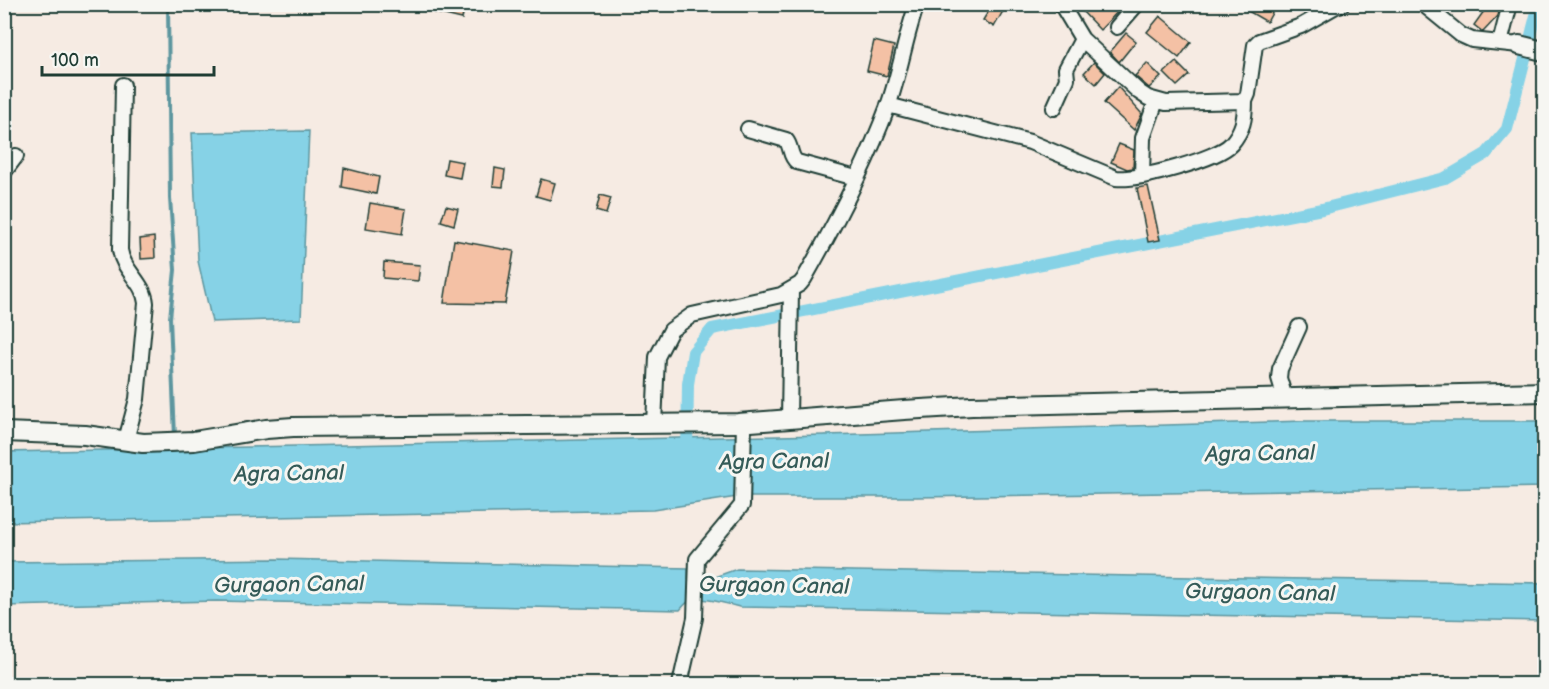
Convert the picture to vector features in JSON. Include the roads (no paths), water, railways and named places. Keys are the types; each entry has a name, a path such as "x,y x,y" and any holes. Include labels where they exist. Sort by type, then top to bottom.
{"street":[{"path":"654,424 657,357 672,330 692,315 781,295 804,279 856,178 888,105 917,4"},
{"path":"1061,4 1082,39 1139,92 1156,101 1166,103 1245,101"},
{"path":"1117,27 1137,4"},
{"path":"1423,4 1472,40 1519,45 1544,51"},
{"path":"1500,43 1510,4"},
{"path":"888,105 1030,142 1116,178 1126,180 1206,158 1224,150 1243,127 1255,45 1259,41 1301,26 1338,5"},
{"path":"1054,108 1067,79 1066,69 1082,39"},
{"path":"123,85 120,250 126,267 143,291 146,303 134,442"},
{"path":"1142,176 1143,138 1156,101"},
{"path":"748,129 786,140 791,157 797,162 856,178"},
{"path":"4,172 16,156"},
{"path":"789,419 790,290"},
{"path":"1285,398 1279,374 1299,327"},
{"path":"4,432 52,433 134,442 194,441 266,429 293,427 684,424 961,407 1545,392"},
{"path":"680,684 695,618 697,559 742,505 744,422"}],"water":[{"path":"309,131 301,319 212,322 198,261 192,133"},
{"name":"Agra Canal","path":"1304,421 1544,421 1544,487 917,497 737,497 653,510 5,522 4,452 825,435"},
{"name":"Gurgaon Canal","path":"276,559 688,568 688,579 706,580 737,569 1544,583 1544,621 739,607 702,599 690,601 680,610 217,601 5,606 4,562"}],"waterway":[{"path":"168,4 170,198 175,270 170,318 175,437"},
{"path":"687,452 688,384 693,352 712,329 1322,209 1445,178 1486,154 1507,129 1539,4"}]}
